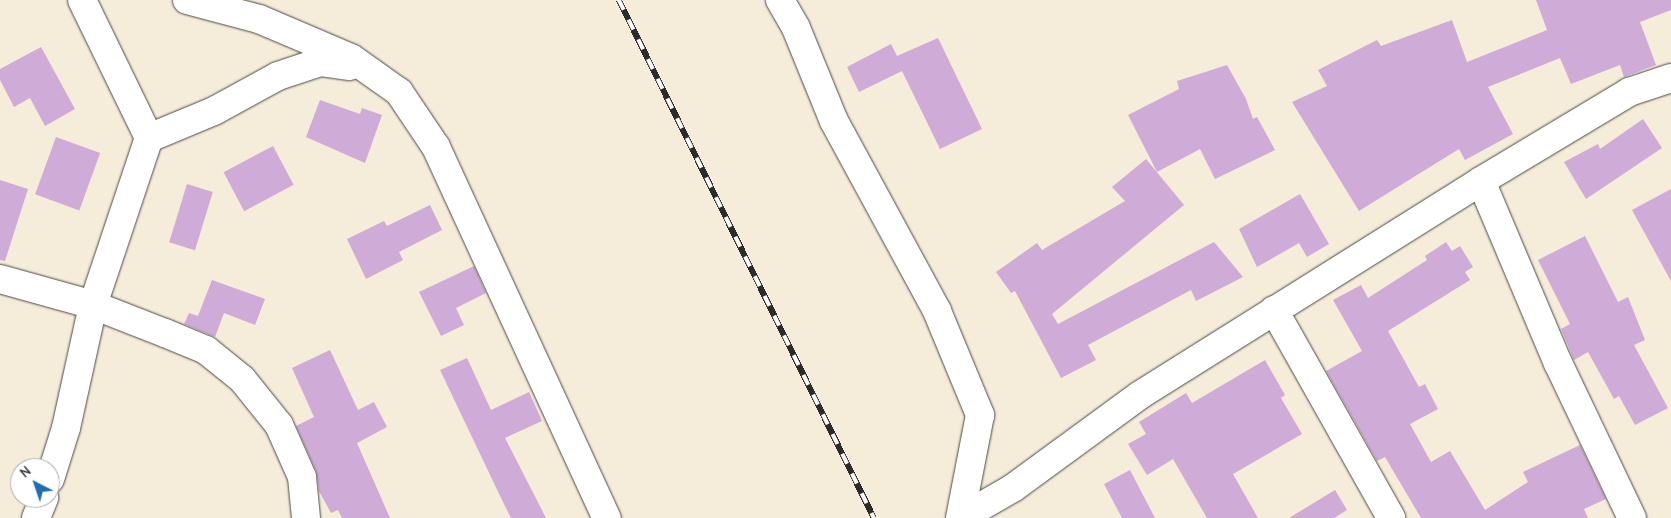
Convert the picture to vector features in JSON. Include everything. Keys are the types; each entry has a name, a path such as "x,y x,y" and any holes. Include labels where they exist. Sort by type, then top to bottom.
{"street":[{"path":"57,458 66,428 93,305 149,138 82,0"},
{"path":"188,0 259,18 351,58 399,92 436,148 607,518"},
{"path":"780,0 796,28 834,121 937,312 980,415 960,518"},
{"path":"149,138 214,111 278,76 320,62 337,62 374,74"},
{"path":"960,518 1013,488 1140,394 1481,181 1629,92 1670,80"},
{"path":"1481,181 1558,363 1632,518"},
{"path":"0,279 93,305 206,350 242,379 279,425 302,477 306,518"},
{"path":"1274,310 1391,518"}],"building":[{"path":"1536,0 1671,0 1671,10 1640,22 1656,65 1624,77 1620,65 1571,84 1560,58 1488,87 1513,134 1465,160 1459,149 1359,211 1292,102 1327,86 1318,70 1377,40 1381,46 1452,20 1467,62 1547,30"},
{"path":"938,38 982,129 940,149 902,71 859,92 847,67 891,44 897,56"},
{"path":"41,47 75,109 45,126 30,98 14,107 0,80 0,69"},
{"path":"1227,65 1246,99 1253,119 1257,117 1275,150 1215,179 1200,149 1157,172 1128,115 1179,89 1177,81"},
{"path":"320,100 360,114 362,108 382,115 365,163 306,137"},
{"path":"1643,119 1662,148 1586,199 1564,162 1598,144 1600,149"},
{"path":"56,137 100,153 79,210 35,194"},
{"path":"273,146 294,185 244,211 224,172"},
{"path":"1146,159 1184,205 1052,314 1058,324 1214,242 1243,277 1196,301 1191,290 1088,345 1096,360 1061,378 1015,291 1011,293 996,272 1037,243 1042,250 1125,201 1112,187"},
{"path":"0,180 28,189 5,261 0,260"},
{"path":"187,184 213,192 195,250 169,242"},
{"path":"1671,189 1671,281 1632,210"},
{"path":"1300,194 1329,244 1307,257 1299,243 1257,267 1239,229"},
{"path":"430,205 442,230 399,252 403,260 366,279 347,239 384,221 387,226"},
{"path":"1585,236 1618,302 1628,297 1645,340 1634,345 1668,408 1635,425 1619,396 1614,399 1588,352 1574,360 1561,329 1570,324 1538,260"},
{"path":"1446,242 1452,251 1460,246 1473,267 1465,272 1470,280 1388,331 1419,387 1425,384 1438,409 1410,424 1431,462 1450,451 1485,510 1528,482 1523,472 1580,445 1606,499 1584,509 1588,518 1421,518 1385,457 1377,461 1326,371 1362,351 1333,300 1361,285 1368,298 1427,260 1425,256"},
{"path":"474,266 486,293 456,308 464,325 441,336 419,292"},
{"path":"212,280 265,299 255,325 224,313 215,337 184,324 189,313 198,316"},
{"path":"330,350 358,410 374,402 387,427 357,443 390,518 342,518 338,510 331,513 319,491 316,471 296,426 314,417 292,368"},
{"path":"467,358 491,410 529,392 542,421 505,438 546,518 511,518 502,500 440,370"},
{"path":"1265,360 1285,395 1281,398 1302,434 1233,474 1258,518 1207,518 1173,459 1147,475 1128,444 1146,434 1139,422 1186,393 1192,403"},
{"path":"1130,470 1155,518 1122,518 1104,484"},
{"path":"1335,490 1347,510 1334,518 1289,518"}],"railway":[{"path":"619,0 874,518"}]}
